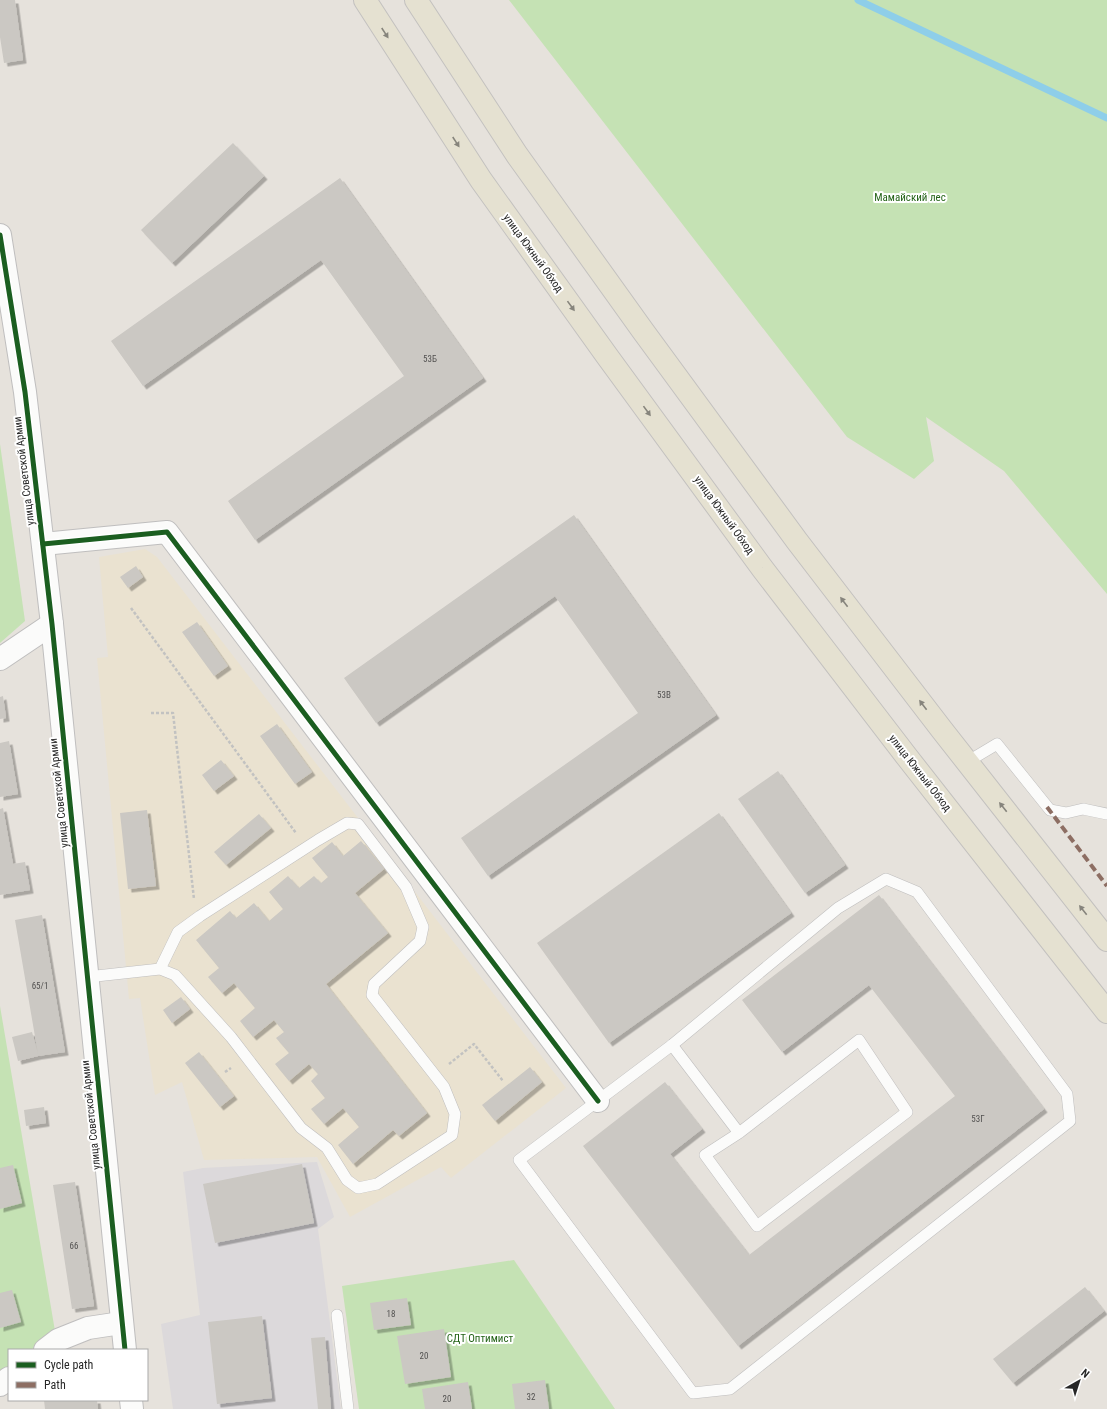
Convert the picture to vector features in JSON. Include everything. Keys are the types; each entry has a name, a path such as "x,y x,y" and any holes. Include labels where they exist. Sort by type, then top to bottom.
{"main road":[{"name":"улица Южный Обход","path":"365,0 481,180 762,568 1107,1012"},
{"path":"416,0 517,155 643,331 797,541 967,762 1107,940"}],"street":[{"name":"улица Советской Армии","path":"0,235 25,392 52,624 121,1323 125,1349"},
{"path":"43,544 167,532 598,1101"},
{"path":"0,658 52,624"},
{"path":"46,1349 58,1340 88,1328 121,1323"},
{"path":"0,1385 8,1379"}],"lane":[{"path":"967,762 997,744 1050,810 1066,813 1083,809 1107,814"},
{"path":"87,977 160,969 175,976 231,1037 302,1128 327,1148 347,1180 358,1188 377,1184 452,1136 455,1114 444,1087 372,994 374,984 420,941 423,927 406,887 358,824 347,823 200,916 178,932 160,969"},
{"path":"886,879 917,892 1067,1094 1070,1121 730,1389 693,1393 519,1160 672,1045 838,908 886,879"},
{"path":"859,1040 907,1112 756,1226 705,1155 739,1133 859,1040"},
{"path":"672,1045 739,1133"},
{"path":"337,1315 348,1409"}],"path":[{"path":"130,608 307,848"},
{"path":"150,713 173,713 193,896 200,916"},
{"path":"435,1075 474,1044 503,1081"}],"shaded area":[{"path":"145,549 157,557 566,1088 451,1178 441,1167 350,1217 317,1157 204,1160 182,1082 155,1095 140,998 129,999 97,658 108,657 99,557"},
{"path":"317,1162 334,1217 318,1229 341,1409 173,1409 161,1324 200,1315 183,1172 203,1168"}],"green space":[{"name":"Мамайский лес","path":"509,0 1107,0 1107,594 1004,471 926,417 934,461 914,479 847,437"},
{"path":"0,444 25,621 0,643"},
{"path":"0,1006 55,1331 32,1349 8,1349 8,1368 0,1374"},
{"name":"СДТ Оптимист","path":"514,1260 615,1409 359,1409 342,1286"}],"building":[{"path":"0,0 15,0 23,60 4,63 0,37"},
{"path":"233,143 264,176 172,263 141,230"},
{"path":"340,178 483,378 255,540 228,501 404,376 321,260 143,386 111,341"},
{"path":"574,515 716,715 488,876 461,838 638,713 555,596 376,723 344,678"},
{"path":"136,566 143,577 128,588 120,577"},
{"path":"197,622 228,666 214,676 182,632"},
{"path":"3,696 6,718 0,719 0,697"},
{"path":"277,724 312,772 295,784 260,736"},
{"path":"9,741 18,794 0,797 0,743"},
{"path":"221,760 234,776 214,791 202,775"},
{"path":"778,771 845,865 805,893 738,799"},
{"path":"3,808 13,864 25,862 30,890 0,895 0,809"},
{"path":"147,810 156,886 128,889 120,813"},
{"path":"719,813 791,913 609,1043 537,943"},
{"path":"259,814 271,828 226,865 214,852"},
{"path":"361,841 384,869 355,893 388,933 326,984 427,1113 399,1136 393,1130 353,1164 338,1145 359,1127 343,1108 324,1124 311,1109 325,1098 311,1081 318,1074 309,1064 289,1081 275,1064 289,1053 276,1038 284,1032 274,1020 253,1037 240,1021 255,1008 234,983 222,993 208,977 219,968 196,940 230,911 236,918 254,903 269,921 283,909 269,892 288,876 299,888 314,876 321,883 328,877 312,858 332,842 343,856"},
{"path":"879,895 1044,1109 738,1346 583,1146 665,1082 702,1129 670,1154 749,1255 955,1096 869,985 782,1052 742,1000"},
{"path":"42,915 65,1052 18,1061 12,1037 32,1032 38,1054 15,920"},
{"path":"181,997 190,1009 172,1023 163,1010"},
{"path":"199,1052 234,1096 220,1107 185,1063"},
{"path":"530,1067 542,1082 495,1121 482,1105"},
{"path":"44,1107 46,1123 26,1126 24,1110"},
{"path":"302,1164 314,1223 215,1243 203,1184"},
{"path":"13,1165 22,1203 0,1209 0,1168"},
{"path":"75,1182 94,1306 72,1309 53,1185"},
{"path":"1085,1287 1104,1311 1013,1383 993,1359"},
{"path":"12,1290 21,1322 0,1328 0,1293"},
{"path":"407,1298 411,1325 374,1330 370,1303"},
{"path":"262,1316 272,1398 217,1404 208,1322"},
{"path":"444,1329 451,1377 405,1384 397,1336"},
{"path":"325,1337 331,1409 318,1409 311,1338"},
{"path":"545,1380 549,1409 515,1409 512,1384"},
{"path":"468,1382 472,1409 425,1409 422,1389"},
{"path":"44,1401 97,1401 98,1409 45,1409"}],"waterway":[{"path":"858,0 1107,118"}],"marked path":[{"path":"1047,807 1107,886"}],"cycle path":[{"path":"0,235 25,392 52,624 125,1349"},
{"path":"43,544 167,532 598,1101"}]}
